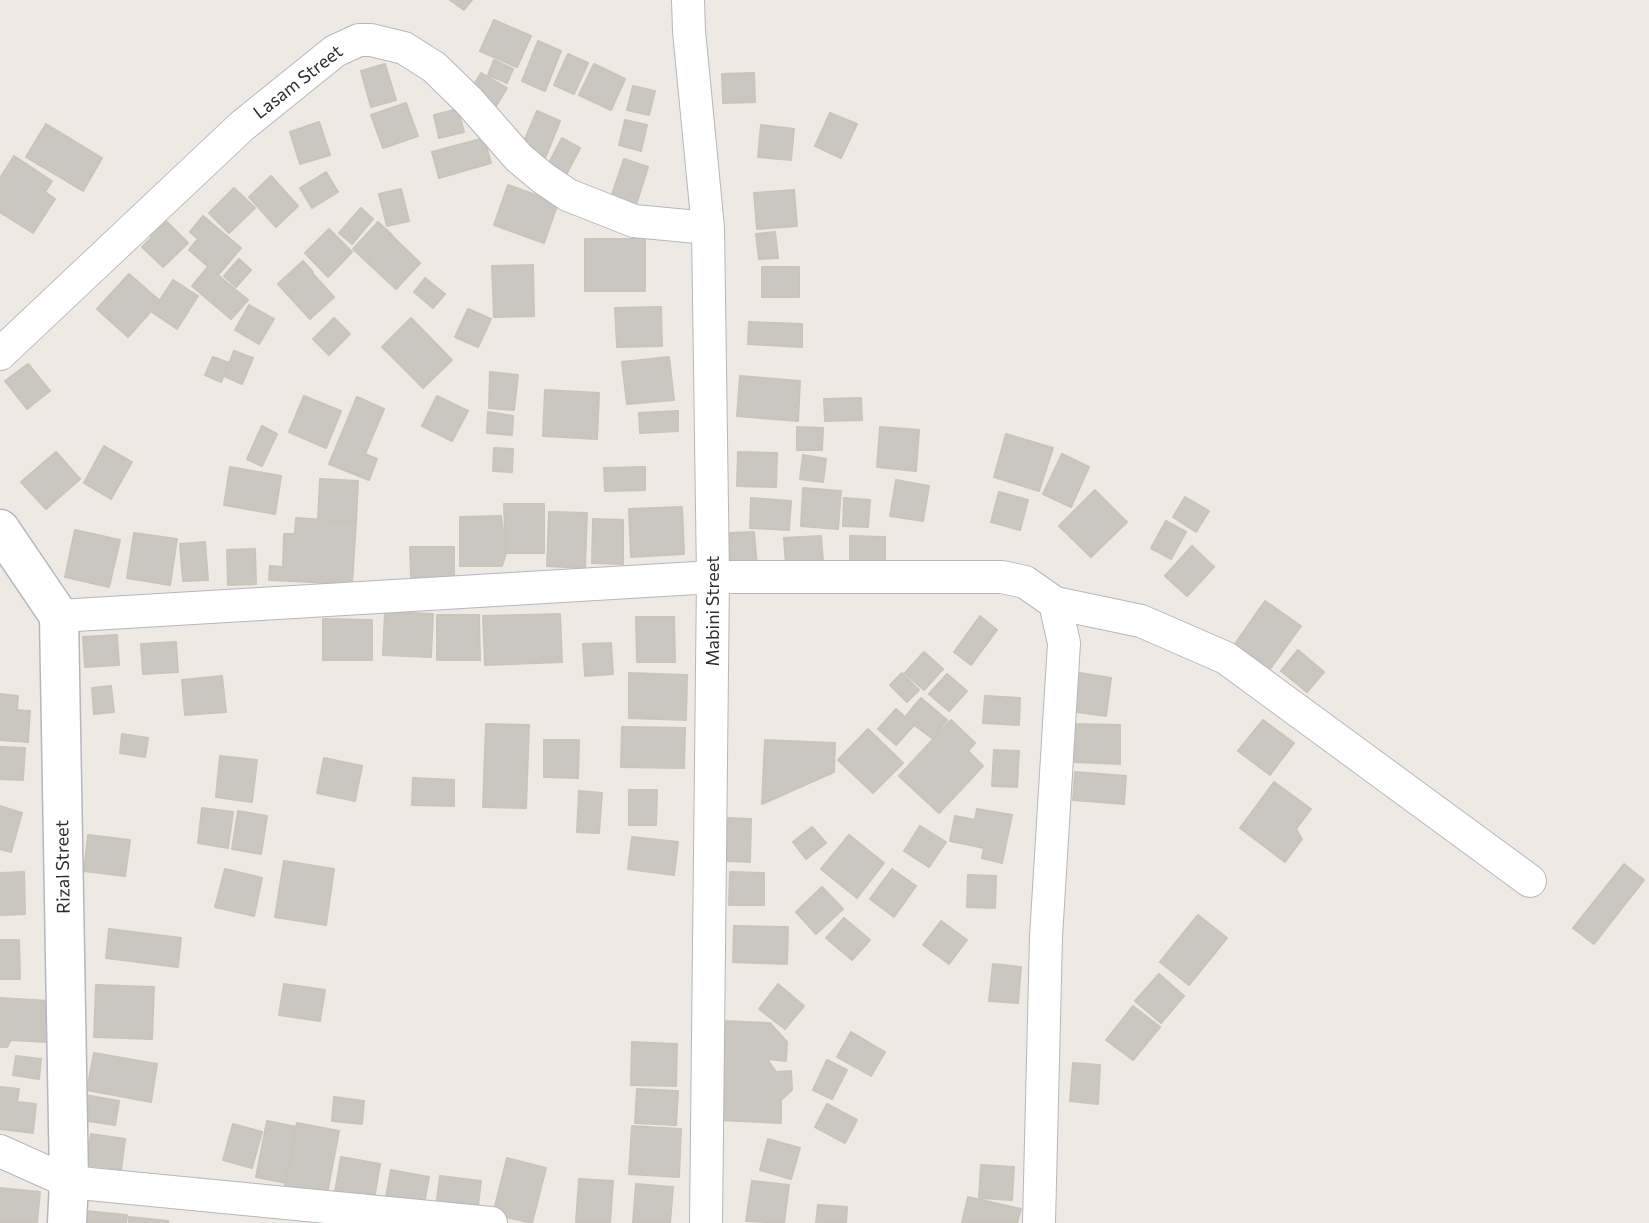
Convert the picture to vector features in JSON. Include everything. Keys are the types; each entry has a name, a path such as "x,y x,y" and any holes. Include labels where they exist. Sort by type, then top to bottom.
{"street":[{"name":"Mabini Street","path":"688,0 708,228 713,577 706,1223"},
{"name":"Lasam Street","path":"0,354 242,126 335,51 359,40 371,40 404,48 434,67 469,101 519,158 568,195 634,221 708,228"},
{"path":"0,529 58,615 713,577 1002,577 1024,582 1055,603 1141,621 1226,658 1530,881"},
{"path":"1039,1223 1046,937 1065,643 1055,603"},
{"name":"Rizal Street","path":"58,615 69,1182 67,1223"},
{"path":"0,1151 69,1182 491,1223"}],"building":[{"path":"450,0 472,0 464,10"},
{"path":"494,20 531,36 517,67 480,51"},
{"path":"538,41 561,51 545,91 522,81"},
{"path":"568,54 588,63 574,94 554,85"},
{"path":"494,60 513,69 507,83 488,75"},
{"path":"385,64 396,100 371,107 361,71"},
{"path":"594,64 625,79 611,110 579,95"},
{"path":"481,73 507,88 493,111 467,96"},
{"path":"754,73 755,102 723,103 722,74"},
{"path":"633,86 655,91 649,115 627,110"},
{"path":"406,103 418,136 383,148 371,115"},
{"path":"458,109 464,132 439,138 434,115"},
{"path":"537,111 560,121 543,163 519,153"},
{"path":"830,113 857,124 841,158 815,146"},
{"path":"625,120 647,125 641,151 619,145"},
{"path":"319,122 330,155 300,164 290,132"},
{"path":"46,124 102,158 83,191 26,157"},
{"path":"761,125 794,129 791,160 758,157"},
{"path":"484,138 491,163 439,178 432,152"},
{"path":"562,138 580,148 566,175 548,165"},
{"path":"14,156 52,181 45,192 55,199 33,233 0,212 0,178"},
{"path":"624,159 648,167 635,208 610,200"},
{"path":"326,172 338,192 312,208 300,188"},
{"path":"271,176 298,206 276,227 249,197"},
{"path":"508,185 558,203 544,243 494,225"},
{"path":"234,188 255,208 229,233 209,213"},
{"path":"401,189 409,221 387,226 379,194"},
{"path":"794,190 797,226 757,229 754,193"},
{"path":"361,208 373,219 352,244 339,233"},
{"path":"203,216 241,248 218,275 189,250 198,239 190,232"},
{"path":"163,218 188,243 163,267 142,247 152,237 148,233"},
{"path":"378,222 392,235 367,262 353,249"},
{"path":"329,229 352,252 328,277 305,253"},
{"path":"775,232 778,258 759,259 756,234"},
{"path":"391,235 420,263 396,289 367,262"},
{"path":"585,239 645,239 645,291 585,291"},
{"path":"239,259 251,270 236,287 224,276"},
{"path":"303,261 313,272 301,283 291,272"},
{"path":"533,265 534,316 494,317 492,266"},
{"path":"208,267 248,300 231,319 192,286"},
{"path":"762,267 799,267 799,297 762,297"},
{"path":"291,272 301,283 288,295 278,284"},
{"path":"312,273 334,297 310,319 288,295"},
{"path":"129,274 160,301 128,337 97,309"},
{"path":"425,278 445,294 433,308 414,292"},
{"path":"173,280 198,296 177,329 152,312"},
{"path":"249,305 274,319 259,344 235,330"},
{"path":"661,307 662,346 617,347 615,308"},
{"path":"468,309 491,319 478,347 455,337"},
{"path":"334,318 350,334 329,355 313,339"},
{"path":"411,318 452,360 423,388 382,347"},
{"path":"749,322 802,324 802,347 748,344"},
{"path":"234,351 253,358 242,384 224,376"},
{"path":"213,357 229,363 221,382 205,375"},
{"path":"669,357 674,400 627,404 622,362"},
{"path":"28,364 50,391 27,409 5,381"},
{"path":"490,372 518,375 514,410 489,408"},
{"path":"740,376 800,381 798,421 737,416"},
{"path":"545,390 599,393 597,439 543,436"},
{"path":"304,396 341,411 326,448 289,432"},
{"path":"437,396 468,411 452,441 422,426"},
{"path":"357,397 384,409 365,454 377,459 369,480 329,464"},
{"path":"861,398 862,420 825,421 824,399"},
{"path":"678,411 678,431 640,433 639,413"},
{"path":"488,412 513,416 512,435 487,433"},
{"path":"262,426 277,434 262,466 247,459"},
{"path":"797,427 823,428 822,450 797,450"},
{"path":"880,427 919,430 916,471 877,467"},
{"path":"1006,434 1053,448 1039,491 994,477"},
{"path":"104,446 132,462 111,499 84,483"},
{"path":"494,448 513,449 512,472 493,471"},
{"path":"56,452 80,479 46,509 21,482"},
{"path":"738,452 777,453 776,487 737,486"},
{"path":"1062,454 1089,467 1071,507 1043,494"},
{"path":"803,455 826,459 823,482 800,479"},
{"path":"230,467 281,476 275,514 224,505"},
{"path":"645,467 645,490 605,491 604,468"},
{"path":"320,479 358,481 356,522 318,520"},
{"path":"896,480 929,486 923,521 890,516"},
{"path":"803,488 841,491 838,529 801,526"},
{"path":"1095,490 1127,522 1091,557 1059,526"},
{"path":"999,492 1028,500 1020,530 991,522"},
{"path":"1185,497 1209,511 1196,532 1173,517"},
{"path":"751,498 791,501 789,530 750,528"},
{"path":"844,498 870,500 868,527 843,526"},
{"path":"504,504 544,504 544,553 506,553"},
{"path":"682,507 684,554 631,557 629,509"},
{"path":"549,512 587,513 585,568 547,566"},
{"path":"501,516 506,553 502,566 460,566 460,517"},
{"path":"296,518 356,522 352,584 269,580 270,566 283,567 284,534 295,534"},
{"path":"593,519 623,520 623,564 592,563"},
{"path":"1166,521 1186,532 1171,559 1151,548"},
{"path":"75,530 120,540 109,587 65,577"},
{"path":"754,532 757,566 731,568 728,533"},
{"path":"134,533 177,539 170,585 127,578"},
{"path":"821,536 823,562 786,565 784,538"},
{"path":"850,536 885,537 885,560 850,560"},
{"path":"205,542 208,580 183,581 180,544"},
{"path":"1192,546 1214,567 1187,596 1165,576"},
{"path":"410,547 454,547 454,577 411,577"},
{"path":"255,549 256,584 228,585 227,550"},
{"path":"1265,601 1301,626 1270,669 1235,644"},
{"path":"385,612 433,614 431,657 383,655"},
{"path":"560,614 562,662 485,665 483,616"},
{"path":"437,615 479,615 480,660 437,660"},
{"path":"980,616 997,630 971,665 954,652"},
{"path":"636,617 674,617 675,662 637,662"},
{"path":"323,619 372,620 372,660 323,660"},
{"path":"117,635 119,665 85,667 83,637"},
{"path":"176,642 178,672 143,674 141,644"},
{"path":"611,643 613,674 585,676 583,644"},
{"path":"1298,650 1324,672 1307,692 1281,671"},
{"path":"924,652 943,669 924,690 905,673"},
{"path":"1074,672 1111,678 1106,716 1069,711"},
{"path":"629,673 687,675 686,720 629,718"},
{"path":"902,673 919,690 907,702 890,685"},
{"path":"947,674 967,691 949,711 929,694"},
{"path":"222,676 226,712 185,715 182,680"},
{"path":"111,686 114,712 94,714 92,688"},
{"path":"0,694 18,696 17,710 30,711 28,742 0,740"},
{"path":"985,696 1020,698 1019,725 983,723"},
{"path":"921,698 947,720 932,738 906,716"},
{"path":"896,709 914,725 896,745 878,729"},
{"path":"951,720 975,743 968,751 983,766 939,813 899,776"},
{"path":"1263,720 1294,743 1270,775 1238,751"},
{"path":"486,724 529,725 526,808 483,807"},
{"path":"1075,724 1120,725 1120,764 1074,762"},
{"path":"622,727 685,728 684,768 621,767"},
{"path":"868,729 903,763 873,793 838,760"},
{"path":"122,734 148,738 145,757 120,753"},
{"path":"544,740 579,740 578,778 544,777"},
{"path":"765,740 835,743 834,772 762,804"},
{"path":"0,747 25,748 23,780 0,779"},
{"path":"994,750 1019,751 1017,787 992,786"},
{"path":"220,756 257,760 252,802 216,797"},
{"path":"324,758 362,766 355,801 317,793"},
{"path":"1075,772 1126,776 1124,804 1073,800"},
{"path":"413,778 454,780 454,806 412,805"},
{"path":"1274,782 1311,809 1296,829 1302,839 1285,862 1240,828"},
{"path":"629,790 657,790 656,825 629,825"},
{"path":"579,791 602,793 599,833 577,832"},
{"path":"0,806 22,813 11,852 0,849"},
{"path":"202,808 233,812 228,848 198,843"},
{"path":"977,809 1012,815 1002,863 982,858 984,848 950,841 955,816 975,820"},
{"path":"238,811 267,816 261,854 232,849"},
{"path":"728,818 751,819 750,862 727,861"},
{"path":"920,826 946,842 929,867 904,851"},
{"path":"812,827 826,843 806,859 793,842"},
{"path":"88,835 130,840 125,876 84,871"},
{"path":"849,835 884,863 857,898 821,869"},
{"path":"632,837 678,842 674,875 628,869"},
{"path":"284,861 334,869 326,925 275,917"},
{"path":"1624,864 1644,880 1594,944 1573,928"},
{"path":"225,869 262,878 254,916 215,907"},
{"path":"892,869 916,886 894,917 870,899"},
{"path":"24,872 25,914 0,915 0,873"},
{"path":"730,872 764,873 764,905 729,905"},
{"path":"968,875 996,876 995,908 967,907"},
{"path":"822,887 843,909 816,934 796,912"},
{"path":"1198,915 1227,938 1189,985 1160,962"},
{"path":"844,918 870,940 852,960 826,938"},
{"path":"941,921 967,940 949,964 923,945"},
{"path":"734,926 788,927 787,964 733,962"},
{"path":"109,929 181,938 178,967 106,958"},
{"path":"0,940 19,940 20,979 0,979"},
{"path":"993,964 1021,967 1018,1003 989,1001"},
{"path":"1159,974 1184,996 1161,1023 1135,1001"},
{"path":"284,984 325,990 320,1021 279,1015"},
{"path":"778,984 804,1006 785,1029 759,1009"},
{"path":"96,985 154,987 152,1039 94,1037"},
{"path":"0,998 50,1001 47,1042 11,1040 7,1047 0,1047"},
{"path":"1133,1006 1160,1027 1133,1060 1106,1040"},
{"path":"721,1021 770,1023 787,1042 786,1061 767,1059 776,1072 791,1071 792,1090 781,1100 781,1123 718,1120"},
{"path":"851,1032 885,1052 871,1076 837,1057"},
{"path":"632,1042 677,1044 676,1086 631,1085"},
{"path":"94,1053 157,1064 151,1102 87,1090"},
{"path":"16,1056 41,1059 39,1079 13,1075"},
{"path":"827,1060 847,1070 832,1099 813,1090"},
{"path":"1073,1063 1100,1065 1098,1104 1070,1101"},
{"path":"0,1087 19,1089 17,1102 36,1104 33,1133 0,1129"},
{"path":"637,1089 678,1091 676,1125 635,1123"},
{"path":"85,1095 119,1101 115,1125 81,1120"},
{"path":"334,1097 364,1101 362,1124 332,1121"},
{"path":"827,1104 857,1120 845,1143 815,1127"},
{"path":"267,1121 297,1127 286,1183 256,1177"},
{"path":"297,1123 339,1131 327,1194 285,1186"},
{"path":"233,1124 262,1132 252,1168 223,1160"},
{"path":"632,1126 681,1129 679,1177 629,1174"},
{"path":"91,1134 125,1139 121,1170 87,1165"},
{"path":"768,1139 800,1148 791,1179 760,1170"},
{"path":"341,1157 380,1164 373,1205 334,1198"},
{"path":"507,1158 546,1168 532,1223 493,1214"},
{"path":"981,1165 1014,1167 1012,1200 979,1198"},
{"path":"391,1170 429,1177 423,1209 385,1202"},
{"path":"440,1176 481,1181 477,1214 436,1207"},
{"path":"579,1179 613,1181 610,1223 576,1222"},
{"path":"752,1181 789,1185 784,1223 746,1221"},
{"path":"636,1184 673,1187 670,1223 633,1223"},
{"path":"0,1188 40,1192 37,1223 0,1223"},
{"path":"968,1197 1021,1209 1017,1223 962,1223"},
{"path":"818,1205 847,1207 846,1223 816,1223"},
{"path":"85,1211 127,1215 126,1223 84,1223"},
{"path":"129,1217 168,1221 168,1223 129,1223"}]}
